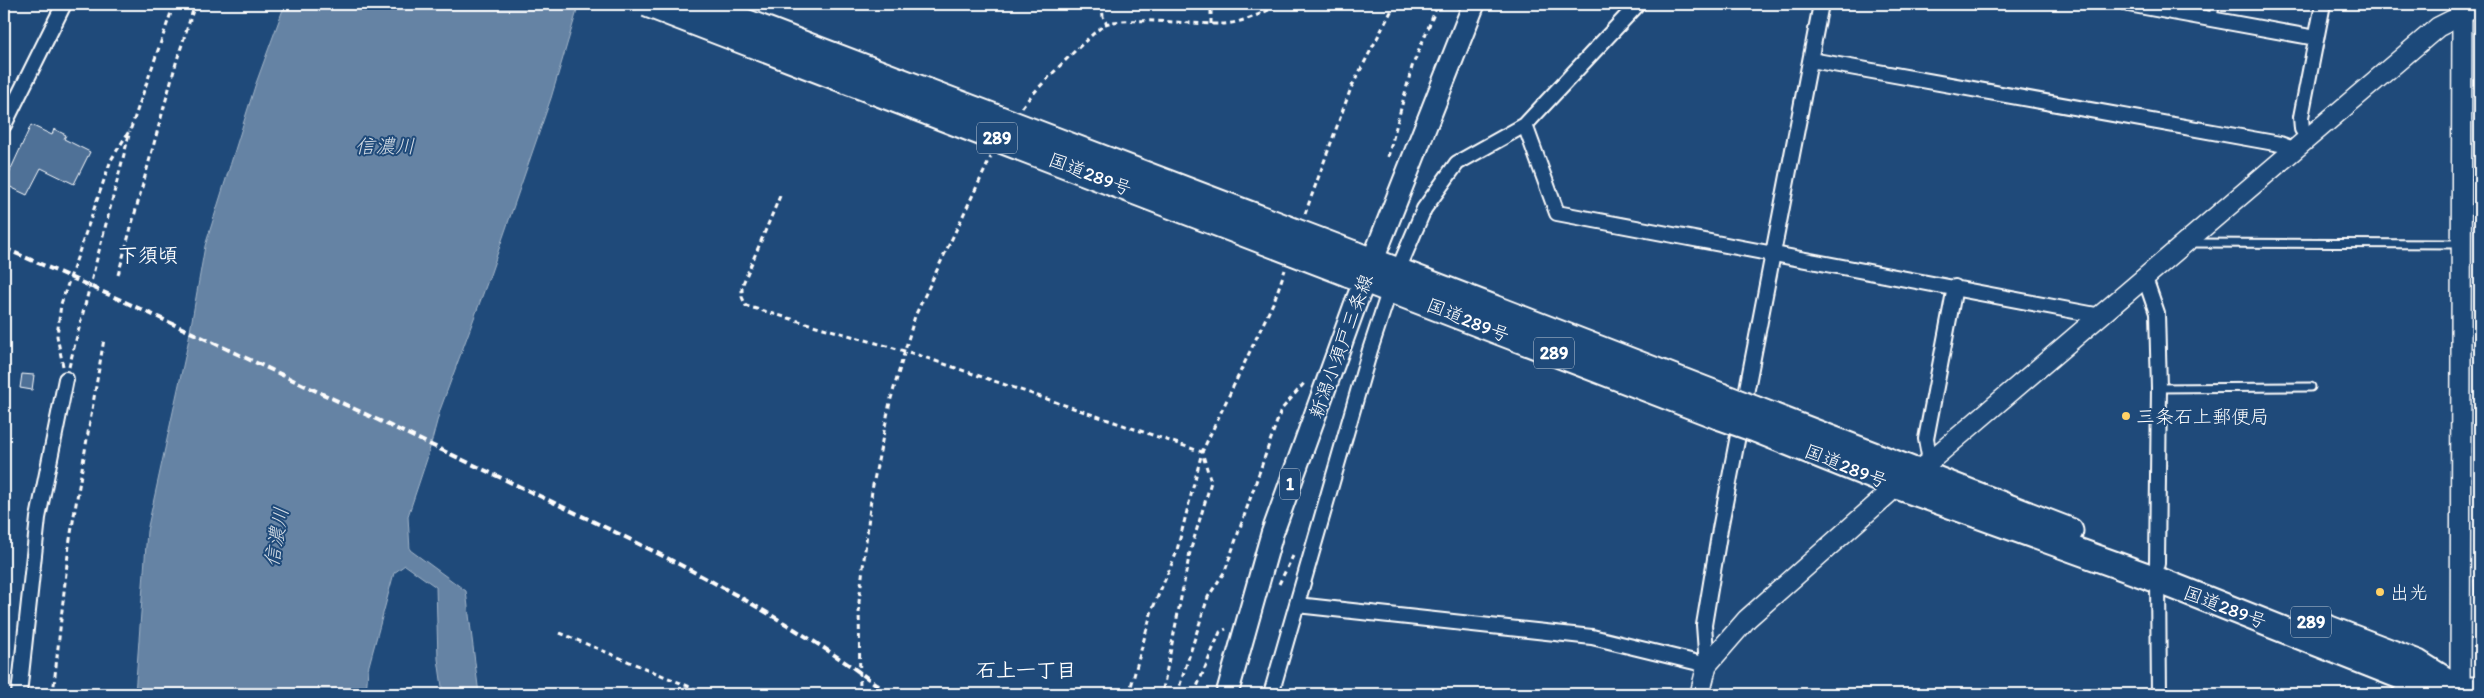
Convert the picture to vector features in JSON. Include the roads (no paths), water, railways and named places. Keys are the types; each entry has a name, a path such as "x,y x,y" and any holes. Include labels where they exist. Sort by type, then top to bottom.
{"highway":[{"name":"国道289号","path":"647,4 1360,267 1756,420 1914,473 2157,572 2418,683 2467,692"},
{"name":"国道289号","path":"698,4 1360,267"}],"main road":[{"name":"新潟小須戸三条線","path":"1227,694 1272,534 1360,267 1474,4"}],"street":[{"path":"4,126 64,4"},
{"path":"1271,694 1394,280 1424,209 1457,163 1525,125 1638,4"},
{"path":"1700,694 1707,664 1704,625 1722,520 1775,253 1821,4"},
{"path":"2128,4 2316,38"},
{"path":"2302,145 2301,118 2323,4"},
{"path":"1707,664 1747,619 1914,473 2302,145 2438,27 2462,9 2480,8"},
{"path":"2399,694 2467,692 2462,244 2462,9"},
{"path":"1811,60 2280,144 2302,145"},
{"path":"1525,125 1557,213 1955,286 2101,316"},
{"path":"2145,278 2156,313 2159,388 2157,572 2159,694"},
{"path":"1914,473 1926,439 1955,286"},
{"path":"19,694 38,518 66,379"},
{"path":"1297,605 1592,637 1707,664"}],"lane":[{"path":"2213,19 2215,4"},
{"path":"2186,242 2462,244"},
{"path":"2159,388 2311,387"}],"water":[{"name":"信濃川","path":"285,4 579,4 551,98 490,275 440,410 427,459 408,516 410,550 466,591 479,694 443,694 438,659 436,587 405,565 394,573 368,669 366,694 135,694 147,531 188,343 205,246 255,86"}],"railway":[{"path":"4,248 233,352 627,538 682,566 788,625 839,658 889,694"}],"place":[{"name":"三条石上郵便局","path":"2126,416"},
{"name":"出光","path":"2380,592"}],"district":[{"name":"下須頃","path":"148,255"},
{"name":"石上一丁目","path":"1026,670"}]}
